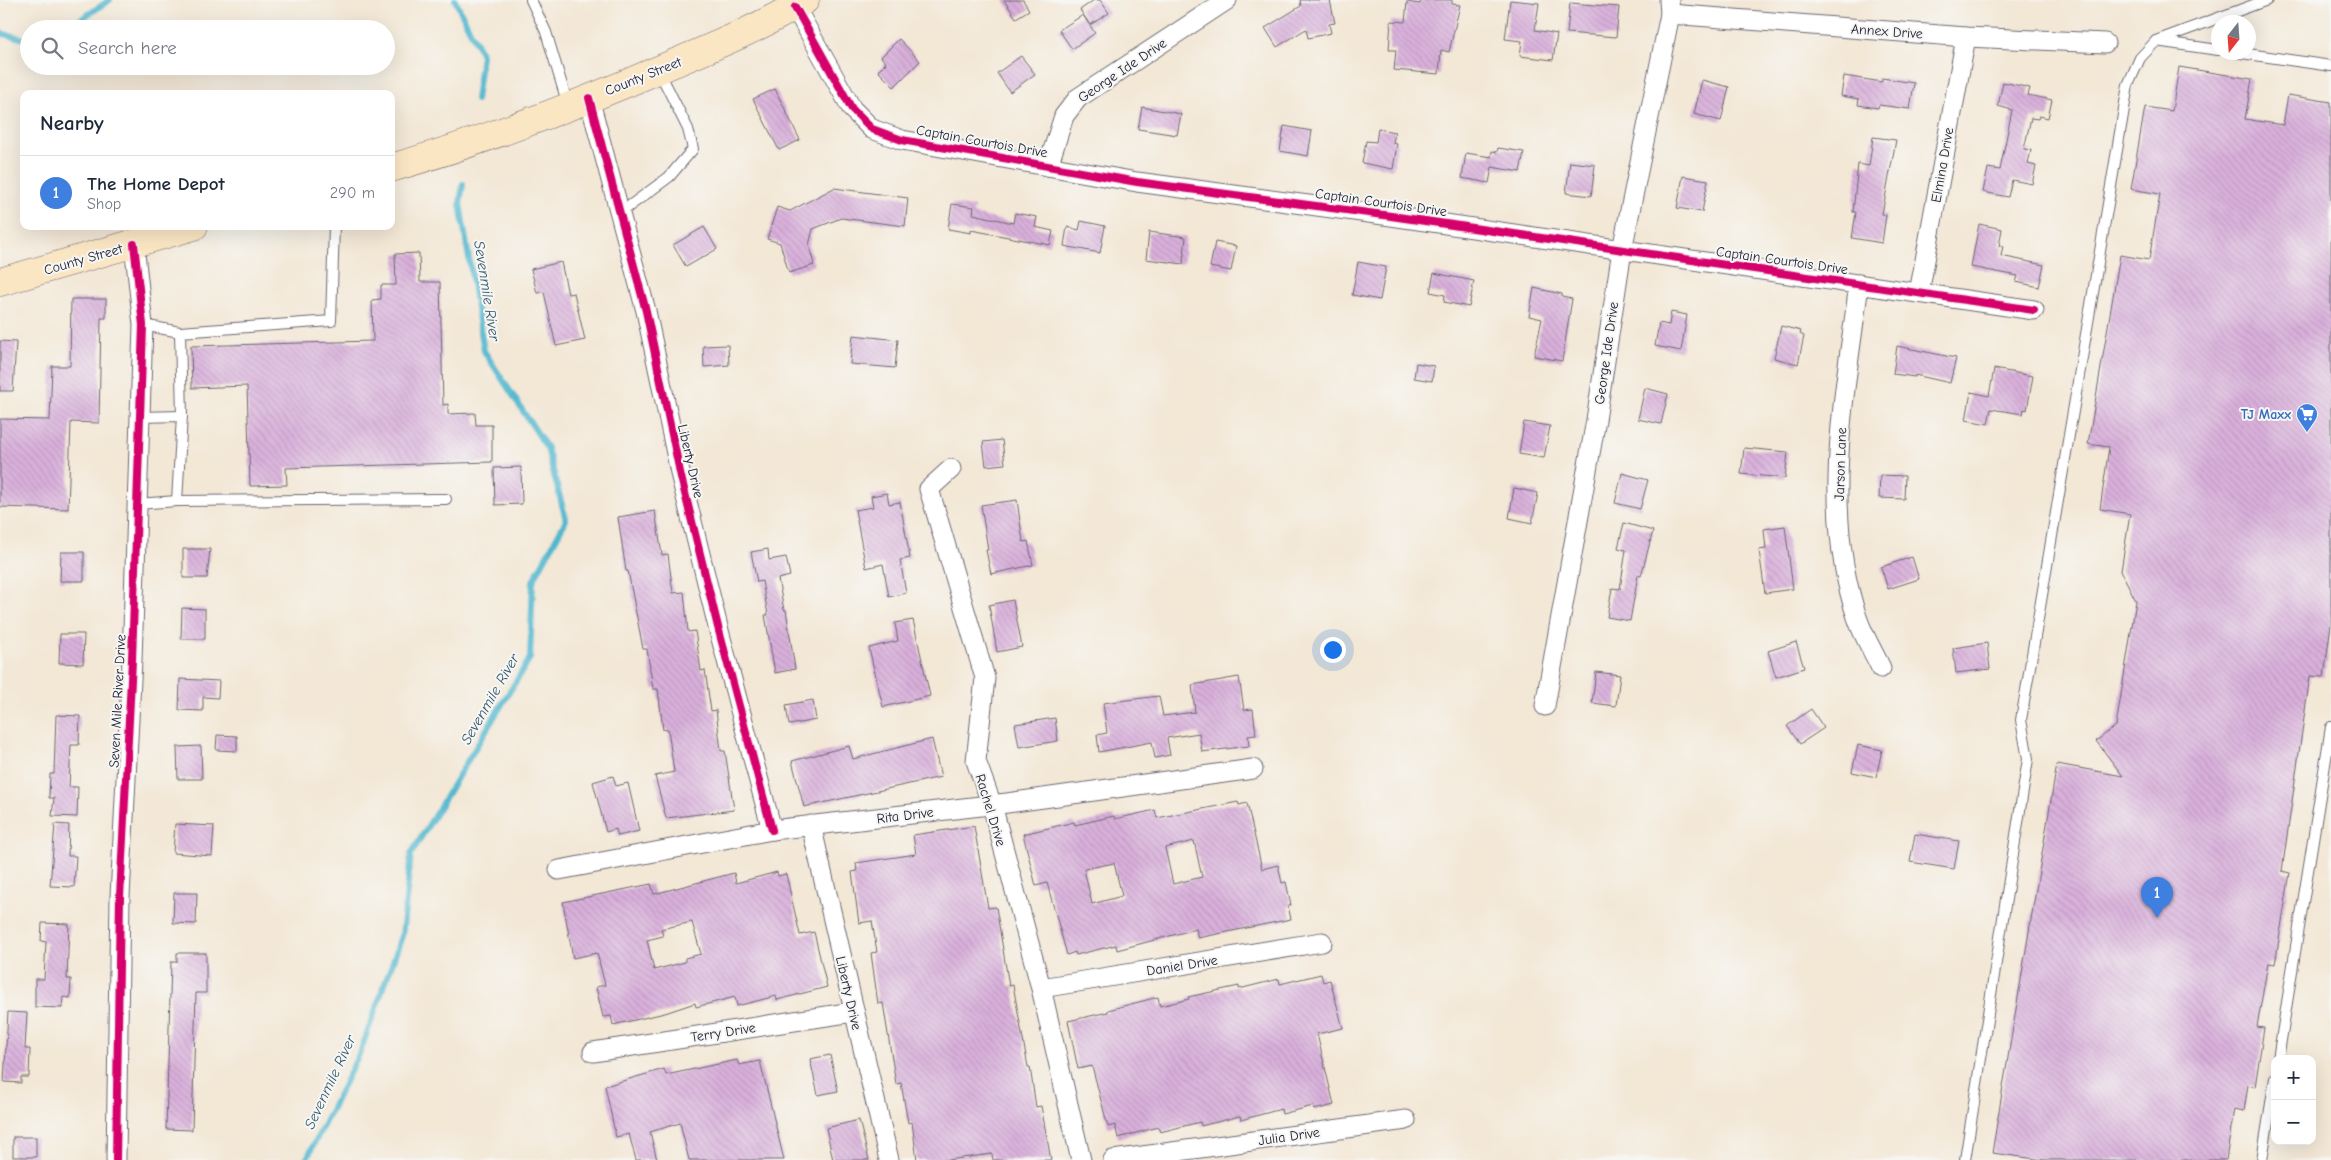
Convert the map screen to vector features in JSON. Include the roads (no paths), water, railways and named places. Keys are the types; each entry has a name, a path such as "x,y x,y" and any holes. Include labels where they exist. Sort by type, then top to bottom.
{"main road":[{"name":"County Street","path":"395,167 480,141 579,102 658,70 800,3"},
{"name":"County Street","path":"0,282 181,230"}],"street":[{"name":"George Ide Drive","path":"1048,166 1056,135 1064,116 1078,98 1227,0"},
{"name":"Captain Courtois Drive","path":"800,3 852,109 872,129 902,140 1137,182 2034,310"},
{"name":"George Ide Drive","path":"1544,706 1596,420 1622,250 1670,7"},
{"name":"Annex Drive","path":"1670,7 1966,37 2105,43"},
{"name":"Elmina Drive","path":"1919,293 1966,37"},
{"name":"Liberty Drive","path":"579,102 620,213 646,311 681,477 772,830"},
{"name":"Seven Mile River Drive","path":"116,1160 120,897 143,325 134,244"},
{"name":"Jarson Lane","path":"1859,284 1842,404 1836,485 1845,570 1859,620 1881,668"},
{"name":"Rachel Drive","path":"951,469 930,489 985,678 976,761 992,804 1041,988 1080,1160"},
{"name":"Rita Drive","path":"559,870 772,830 992,804 1253,768"},
{"name":"Liberty Drive","path":"811,825 853,1012 889,1160"},
{"name":"Daniel Drive","path":"1041,988 1322,942"},
{"name":"Terry Drive","path":"594,1052 853,1012"},
{"name":"Julia Drive","path":"1113,1160 1406,1120"}],"lane":[{"path":"531,0 579,102"},
{"path":"1965,1160 2028,759 2021,720 2128,84 2140,58 2156,41 2268,0"},
{"path":"2156,41 2211,49"},
{"path":"2256,55 2331,66"},
{"path":"620,213 669,177 693,149 688,129 658,70"},
{"path":"143,325 180,332 330,321 334,230"},
{"path":"177,501 182,416 180,332"},
{"path":"140,417 182,416"},
{"path":"137,504 177,501 446,499"},
{"path":"2279,1055 2331,726"},
{"path":"2262,1160 2272,1100"}],"waterway":[{"name":"Sevenmile River","path":"80,20 110,0"},
{"name":"Sevenmile River","path":"455,0 482,55 476,100"},
{"name":"Sevenmile River","path":"0,33 20,38"},
{"name":"Sevenmile River","path":"306,1160 361,1050 402,936 411,854 530,658 533,581 566,520 547,448 484,351 460,203 463,184"}],"place":[{"name":"TJ Maxx","path":"2307,433"},
{"name":"The Home Depot","path":"2157,918"}]}
